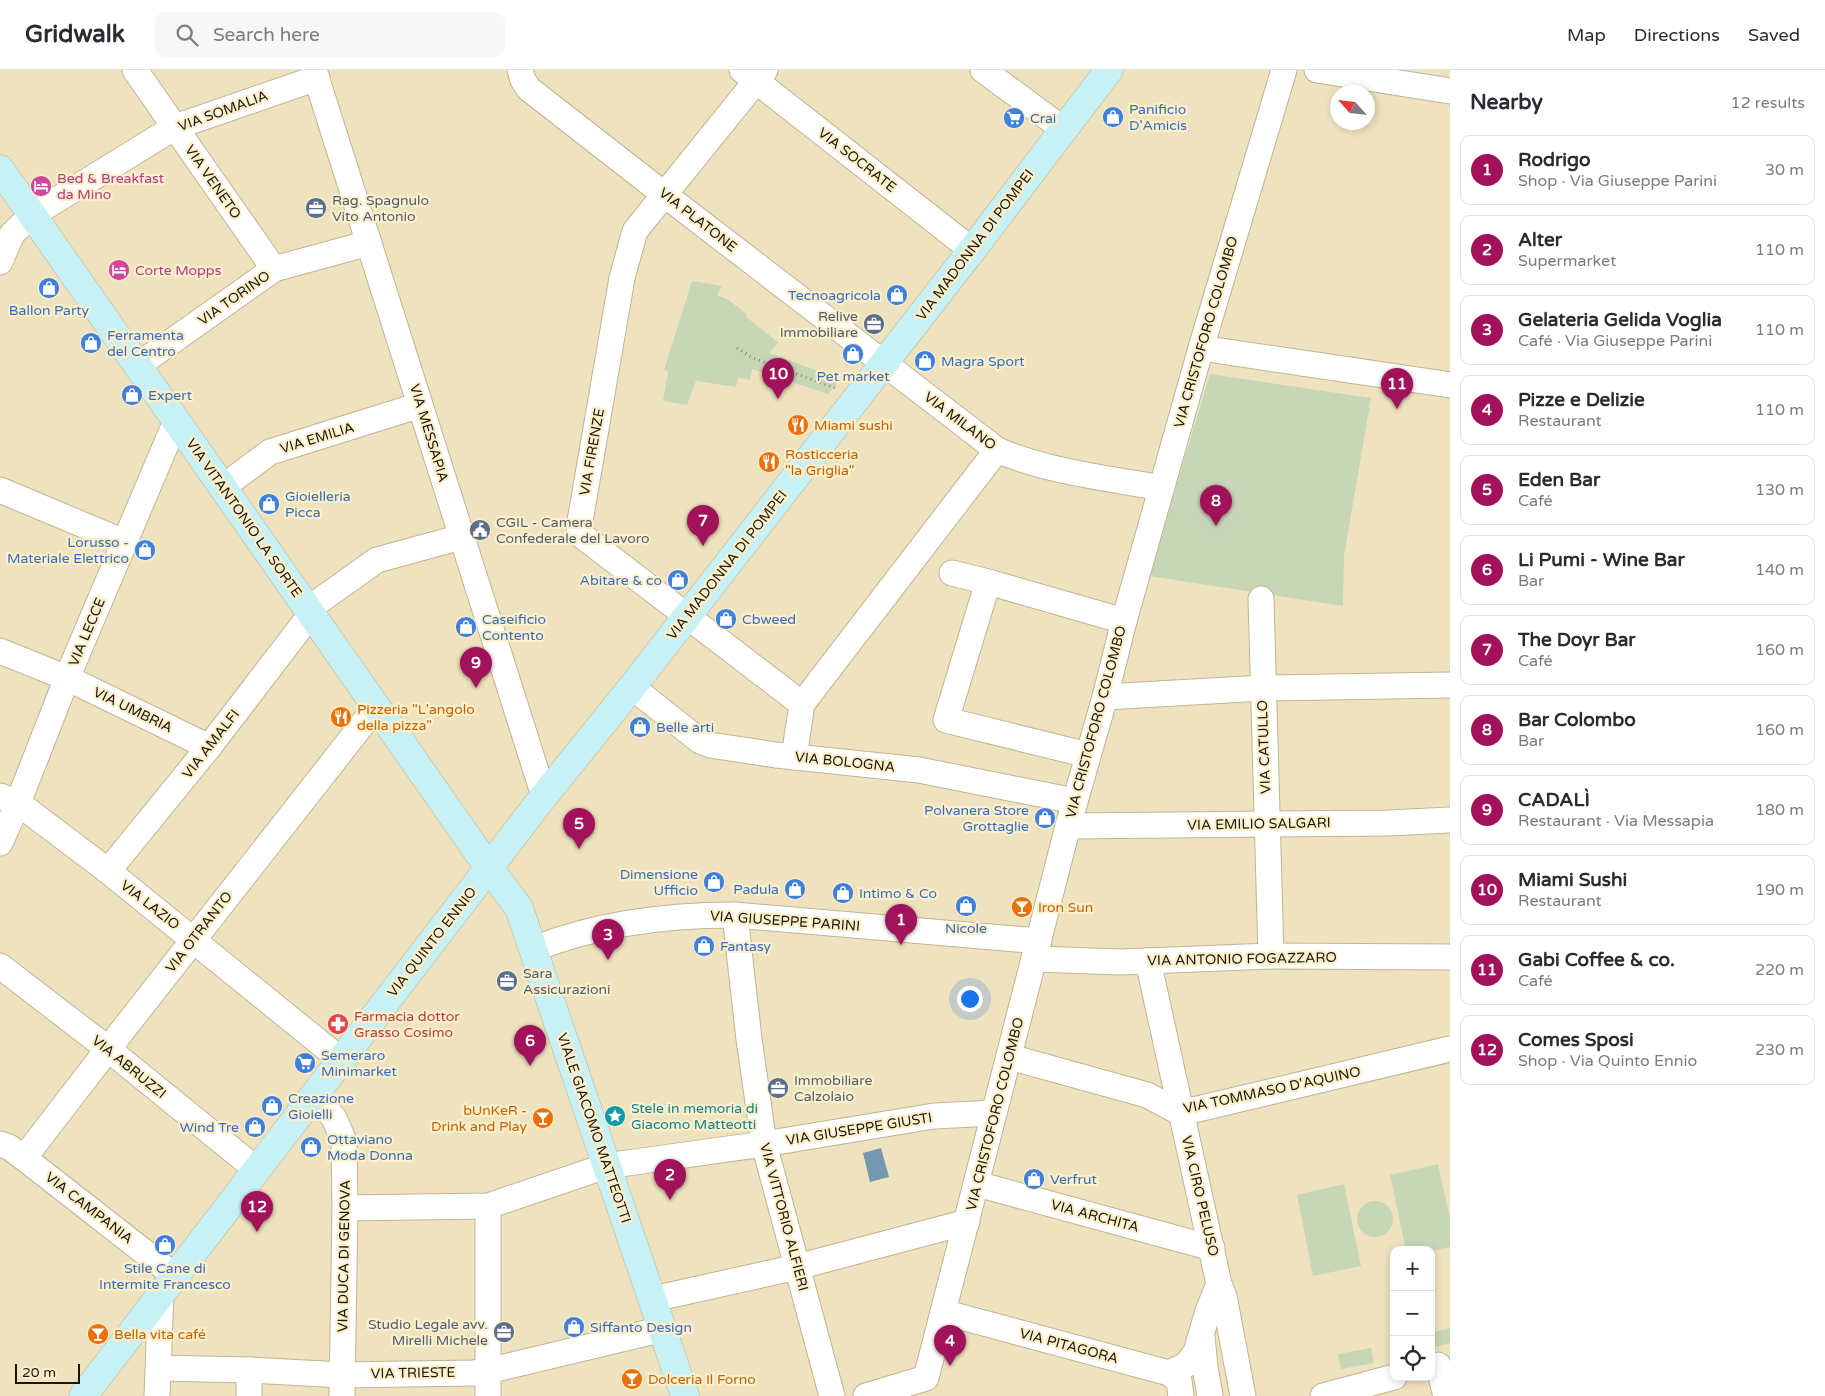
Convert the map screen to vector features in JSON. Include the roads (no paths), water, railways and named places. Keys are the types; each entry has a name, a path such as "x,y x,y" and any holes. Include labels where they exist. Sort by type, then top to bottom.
{"street":[{"name":"VIA VENETO","path":"135,70 274,269"},
{"name":"VIA PLATONE","path":"520,70 523,80 529,89 884,363"},
{"path":"982,70 1064,129"},
{"name":"VIA MADONNA DI POMPEI","path":"489,868 854,402 1109,70"},
{"name":"VIA CRISTOFORO COLOMBO","path":"866,1396 926,1378 1068,826 1105,697 1124,621 1201,348 1284,70"},
{"path":"1318,70 1450,91"},
{"name":"VIA SOMALIA","path":"0,262 12,234 18,202 175,127 315,74"},
{"name":"VIA MESSAPIA","path":"315,74 544,796"},
{"path":"665,195 754,74"},
{"name":"VIA SOCRATE","path":"754,74 972,250"},
{"name":"VIA VITANTONIO LA SORTE","path":"0,169 18,202 137,366 489,868"},
{"name":"VIA FIRENZE","path":"665,195 635,231 622,278 579,528 581,534 802,704"},
{"name":"VIA TORINO","path":"137,366 274,269 369,243"},
{"path":"1201,348 1450,385"},
{"name":"VIA MILANO","path":"884,363 997,450 1023,461 1081,474 1161,488"},
{"name":"VIA EMILIA","path":"222,487 270,452 420,405"},
{"name":"VIA LECCE","path":"0,843 9,800 67,678 176,422"},
{"path":"794,757 802,704 997,450"},
{"path":"0,490 124,542"},
{"name":"VIA AMALFI","path":"108,871 209,747 309,612 378,560 462,537"},
{"path":"952,573 1124,621"},
{"path":"988,582 946,720 1088,755"},
{"name":"VIA CATULLO","path":"1261,599 1271,956"},
{"name":"VIA UMBRIA","path":"0,651 67,678 209,747"},
{"path":"1105,697 1263,688 1450,685"},
{"name":"VIA BOLOGNA","path":"632,687 700,741 710,745 794,757 919,770 1075,801"},
{"name":"VIA OTRANTO","path":"24,1158 376,707"},
{"name":"VIA LAZIO","path":"9,800 108,871 342,1060"},
{"name":"VIA EMILIO SALGARI","path":"1068,826 1450,820"},
{"name":"VIALE GIACOMO MATTEOTTI","path":"489,868 519,908 685,1396"},
{"name":"VIA QUINTO ENNIO","path":"83,1396 489,868"},
{"name":"VIA GIUSEPPE PARINI","path":"534,949 594,929 698,915 735,916 1036,950"},
{"name":"VIA VITTORIO ALFIERI","path":"735,916 749,1039 764,1144 832,1396"},
{"name":"VIA ANTONIO FOGAZZARO","path":"1036,950 1121,962 1271,956 1450,957"},
{"name":"VIA CIRO PELUSO","path":"1148,961 1219,1284 1224,1296 1243,1396"},
{"name":"VIA ABRUZZI","path":"0,966 108,1049 257,1170"},
{"name":"VIA TOMMASO D'AQUINO","path":"1010,1057 1147,1095 1181,1113 1450,1049"},
{"name":"VIA DUCA DI GENOVA","path":"314,1095 334,1118 344,1141 345,1208 342,1385"},
{"name":"VIA GIUSEPPE GIUSTI","path":"345,1208 488,1206 606,1166 764,1144 934,1116 994,1113"},
{"name":"VIA CAMPANIA","path":"0,1144 9,1147 24,1158 168,1285"},
{"name":"VIA ARCHITA","path":"977,1184 1212,1248"},
{"path":"488,1206 488,1396"},
{"path":"653,1299 797,1266 967,1222"},
{"path":"1180,1396 1179,1381 1169,1373 1186,1365 1196,1352 1202,1337 1208,1311 1219,1284"},
{"path":"157,1396 168,1285"},
{"name":"VIA PITAGORA","path":"943,1312 1169,1373"},
{"name":"VIA TRIESTE","path":"159,1368 249,1370 342,1385 488,1371 663,1330"},
{"path":"1202,1337 1210,1396"},
{"path":"1440,1364 1446,1396"},
{"path":"249,1370 249,1396"},
{"path":"1323,1396 1390,1378"}],"water":[{"path":"881,1148 889,1177 870,1182 863,1153"}],"place":[{"name":"Panificio D'Amicis","path":"1113,117"},
{"name":"Crai","path":"1014,118"},
{"name":"Bed & Breakfast da Mino","path":"41,186"},
{"name":"Rag. Spagnulo Vito Antonio","path":"316,208"},
{"name":"Corte Mopps","path":"119,270"},
{"name":"Ballon Party","path":"49,288"},
{"name":"Tecnoagricola","path":"897,295"},
{"name":"Relive Immobiliare","path":"874,324"},
{"name":"Ferramenta del Centro","path":"91,343"},
{"name":"Pet market","path":"853,354"},
{"name":"Magra Sport","path":"925,361"},
{"name":"Expert","path":"132,395"},
{"name":"Miami Sushi","path":"778,399"},
{"name":"Gabi Coffee & co.","path":"1397,409"},
{"name":"Miami sushi","path":"798,425"},
{"name":"Rosticceria \"la Griglia\"","path":"769,462"},
{"name":"Gioielleria Picca","path":"269,504"},
{"name":"Bar Colombo","path":"1216,526"},
{"name":"CGIL - Camera Confederale del Lavoro","path":"480,530"},
{"name":"The Doyr Bar","path":"703,546"},
{"name":"Lorusso - Materiale Elettrico","path":"145,550"},
{"name":"Abitare & co","path":"678,580"},
{"name":"Cbweed","path":"726,619"},
{"name":"Caseificio Contento","path":"466,627"},
{"name":"CADALÌ","path":"476,688"},
{"name":"Pizzeria \"L'angolo della pizza\"","path":"341,717"},
{"name":"Belle arti","path":"640,727"},
{"name":"Polvanera Store Grottaglie","path":"1045,818"},
{"name":"Eden Bar","path":"579,849"},
{"name":"Dimensione Ufficio","path":"714,882"},
{"name":"Padula","path":"795,889"},
{"name":"Intimo & Co","path":"843,893"},
{"name":"Nicole","path":"966,906"},
{"name":"Iron Sun","path":"1022,907"},
{"name":"Rodrigo","path":"901,945"},
{"name":"Fantasy","path":"704,946"},
{"name":"Gelateria Gelida Voglia","path":"608,960"},
{"name":"Sara Assicurazioni","path":"507,981"},
{"name":"Farmacia dottor Grasso Cosimo","path":"338,1024"},
{"name":"Semeraro Minimarket","path":"305,1063"},
{"name":"Li Pumi - Wine Bar","path":"530,1066"},
{"name":"Immobiliare Calzolaio","path":"778,1088"},
{"name":"Creazione Gioielli","path":"272,1106"},
{"name":"Stele in memoria di Giacomo Matteotti","path":"615,1116"},
{"name":"bUnKeR - Drink and Play","path":"543,1118"},
{"name":"Wind Tre","path":"255,1127"},
{"name":"Ottaviano Moda Donna","path":"311,1147"},
{"name":"Verfrut","path":"1034,1179"},
{"name":"Alter","path":"670,1200"},
{"name":"Comes Sposi","path":"257,1232"},
{"name":"Stile Cane di Intermite Francesco","path":"165,1245"},
{"name":"Siffanto Design","path":"574,1327"},
{"name":"Studio Legale avv. Mirelli Michele","path":"504,1332"},
{"name":"Bella vita café","path":"98,1334"},
{"name":"Pizze e Delizie","path":"950,1366"},
{"name":"Dolceria Il Forno","path":"632,1379"}]}
